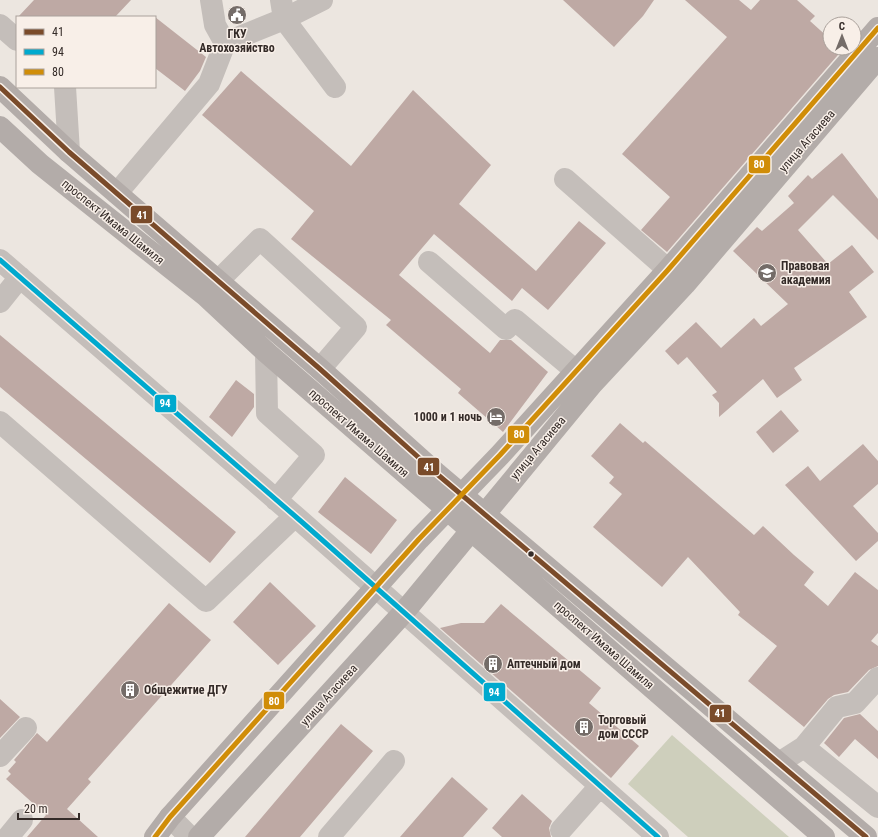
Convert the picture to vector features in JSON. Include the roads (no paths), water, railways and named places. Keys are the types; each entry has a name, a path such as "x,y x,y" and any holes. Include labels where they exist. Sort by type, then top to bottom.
{"main road":[{"name":"улица Агасиева","path":"155,837 170,817 375,588 455,503 667,271 878,28"},
{"name":"улица Агасиева","path":"199,837 404,612 592,384 685,284 878,58"},
{"name":"проспект Имама Шамиля","path":"0,87 69,152 320,369 455,503"},
{"name":"проспект Имама Шамиля","path":"0,127 40,164 206,296 266,352 455,503 824,837"},
{"name":"проспект Имама Шамиля","path":"477,522 779,763 866,837"}],"street":[{"path":"211,0 215,25 224,43"},
{"path":"117,193 209,84 224,43 282,9 322,0"},
{"path":"282,9 335,87"},
{"path":"0,25 16,39"},
{"path":"65,88 69,152"},
{"path":"565,179 667,271 685,284"},
{"path":"218,281 260,239 356,327 320,369"},
{"path":"0,260 295,516 658,837"},
{"path":"429,262 506,329 515,320 576,371"},
{"path":"0,302 20,277"},
{"path":"266,352 267,414 314,455 276,500"},
{"path":"0,422 206,601 295,516"},
{"path":"779,763 804,747 837,707 855,703 878,678"},
{"path":"0,756 26,728"},
{"path":"804,747 878,806"},
{"path":"329,837 394,761"},
{"path":"562,830 600,786"},
{"path":"170,817 190,837"},
{"path":"8,837 22,820"}],"place":[{"name":"ГКУ Автохозяйство","path":"237,15"},
{"name":"Правовая академия","path":"767,273"},
{"name":"1000 и 1 ночь","path":"496,417"},
{"name":"Аптечный дом","path":"493,664"},
{"name":"Общежитие ДГУ","path":"130,690"},
{"name":"Торговый дом СССР","path":"584,727"}]}
